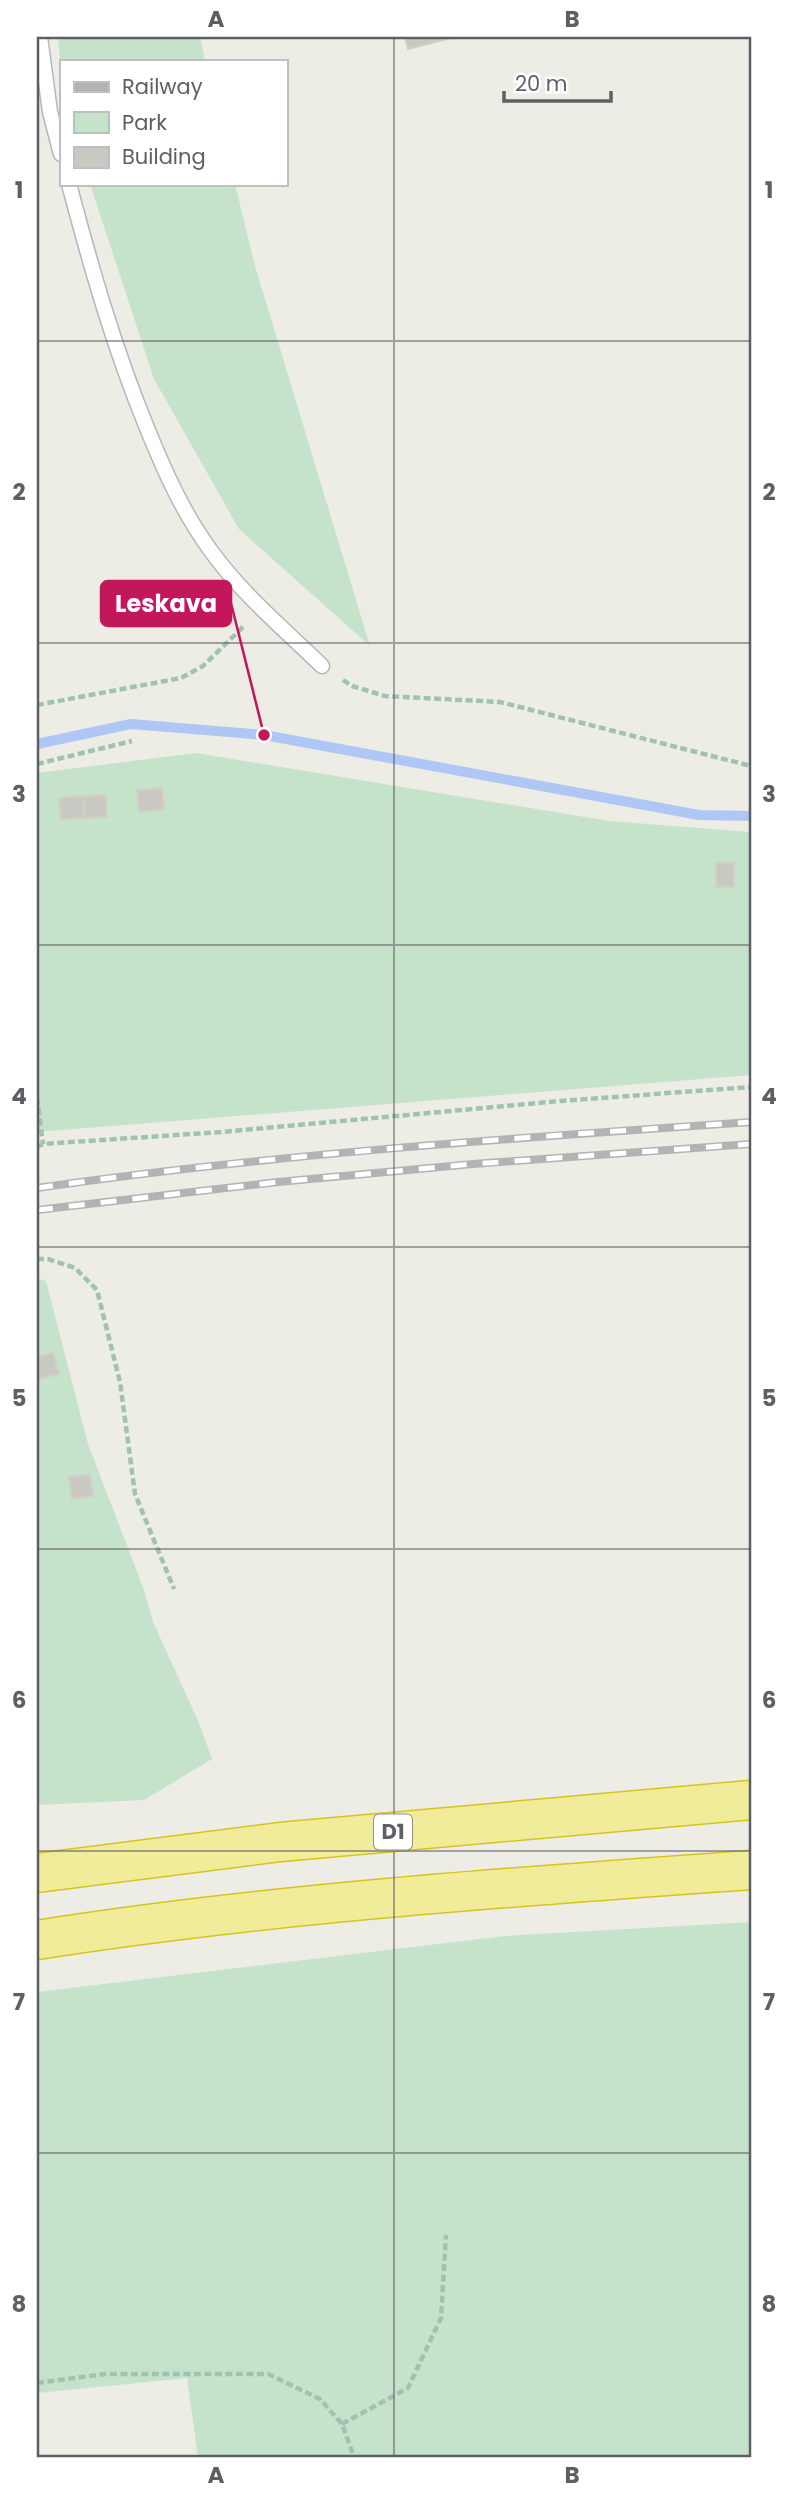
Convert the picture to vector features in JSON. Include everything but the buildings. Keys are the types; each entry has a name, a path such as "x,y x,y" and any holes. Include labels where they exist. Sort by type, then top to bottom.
{"highway":[{"name":"D1","path":"37,1873 280,1842 751,1800"},
{"path":"37,1940 299,1907 751,1870"}],"lane":[{"path":"40,37 50,112 60,150"},
{"path":"70,186 95,280 126,377 183,507 211,551 261,607 322,666"}],"path":[{"path":"37,705 181,678 203,666 261,607"},
{"path":"322,666 352,686 385,696 500,702 751,766"},
{"path":"37,764 132,741"},
{"path":"37,1147 43,1144 221,1132 559,1101 751,1087"},
{"path":"37,1098 43,1144"},
{"path":"37,1259 48,1259 75,1268 97,1290 120,1382 135,1494 174,1589"},
{"path":"342,2424 408,2389 441,2318 446,2235"},
{"path":"37,2383 105,2374 268,2374 320,2399 342,2424 354,2457"}],"green space":[{"path":"58,37 200,37 205,60 60,60"},
{"path":"91,186 235,186 255,266 370,646 239,529 154,379"},
{"path":"196,753 609,821 751,832 751,1075 37,1132 37,773"},
{"path":"37,1278 46,1281 88,1444 144,1590 153,1622 199,1723 212,1759 144,1800 37,1805"},
{"path":"751,1922 751,2457 198,2457 187,2378 37,2393 37,1992 505,1936"}],"waterway":[{"path":"37,744 131,724 264,735 699,815 751,816"}],"railway":[{"path":"37,1188 304,1156 751,1122"},
{"path":"37,1210 278,1182 473,1164 751,1144"}],"place":[{"name":"Leskava","path":"264,735"}]}
